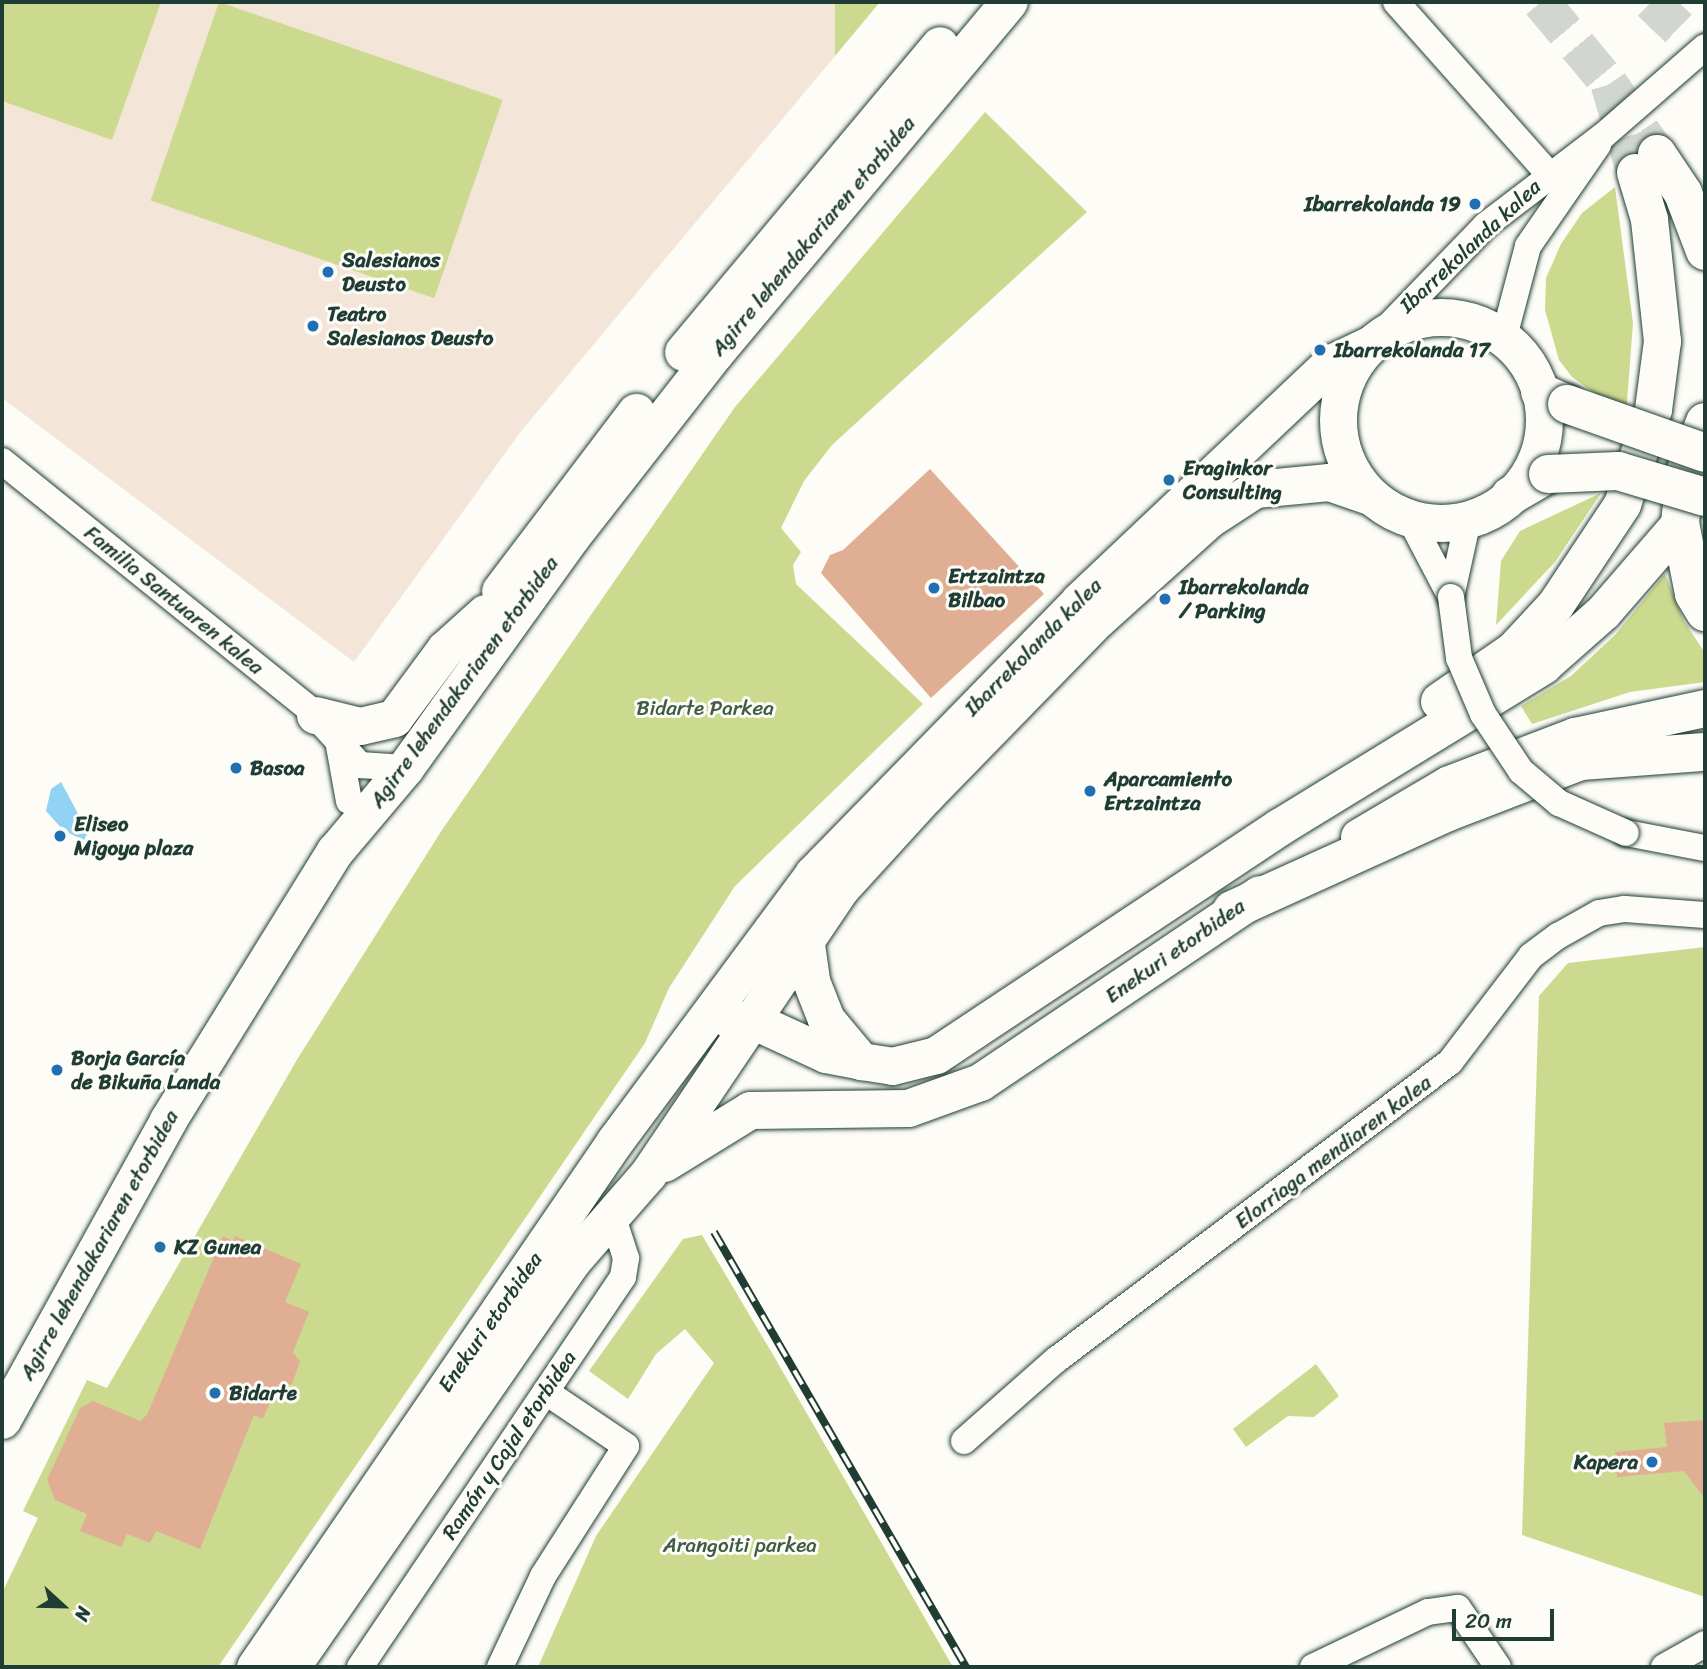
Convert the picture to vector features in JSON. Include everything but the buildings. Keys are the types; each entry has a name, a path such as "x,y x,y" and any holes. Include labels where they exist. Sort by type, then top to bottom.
{"main road":[{"name":"Agirre lehendakariaren etorbidea","path":"2,1384 156,1106 349,801 394,769 485,613 549,522 748,271 977,2"},
{"name":"Agirre lehendakariaren etorbidea","path":"2,1420 168,1120 335,851 394,769 706,363 1009,2"},
{"path":"1646,163 1683,193 1705,251"},
{"name":"Enekuri etorbidea","path":"1279,827 1371,747 1513,650 1555,605 1622,505 1653,409 1662,341 1646,163"},
{"path":"1692,510 1618,471 1548,474 1510,496 1466,527 1420,532 1372,497 1353,475 1337,421 1352,366 1374,341 1407,322 1440,316 1474,322 1504,337 1527,362 1553,398 1705,453"},
{"name":"Ibarrekolanda kalea","path":"704,1020 813,874 1009,668 1331,363 1374,341"},
{"path":"1510,496 1540,448 1553,398"},
{"path":"1705,422 1686,470 1692,510 1694,594 1705,612"},
{"name":"Ibarrekolanda kalea","path":"752,1020 806,944 841,888 999,718 1209,519 1255,489 1329,482 1372,497"},
{"name":"Enekuri etorbidea","path":"255,1667 649,1095 704,1020 752,1020 826,1054 892,1066 936,1055 1279,827 1543,665 1603,612 1692,510"},
{"name":"Agirre lehendakariaren etorbidea","path":"316,715 360,726 394,718 445,649 485,613"},
{"name":"Enekuri etorbidea","path":"648,1174 750,1110 908,1108 980,1082 1232,910 1449,784 1575,736 1705,708"},
{"path":"1232,910 1448,812 1581,761 1705,752"},
{"path":"806,944 811,981 826,1019 861,1061"},
{"name":"Enekuri etorbidea","path":"291,1667 499,1363 612,1215 648,1174 752,1020"},
{"path":"612,1215 614,1182 643,1136 649,1095"}],"street":[{"path":"1396,2 1548,173"},
{"name":"Ibarrekolanda kalea","path":"1374,341 1420,288 1548,173 1604,136 1705,47"},
{"name":"Ibarrekolanda kalea","path":"1504,337 1517,275 1532,237 1604,136"},
{"name":"Familia Santuaren kalea","path":"2,461 316,715 339,746 360,765 394,769"},
{"path":"1451,597 1466,527"},
{"path":"1420,532 1451,597 1459,658 1483,714 1521,771 1559,803 1626,833 1705,848"},
{"name":"Familia Santuaren kalea","path":"339,746 349,801"},
{"name":"Elorriaga mendiaren kalea","path":"964,1441 1056,1360 1450,1062 1531,956 1558,936 1599,914 1625,909 1705,915"},
{"name":"Ramón y Cajal etorbidea","path":"360,1667 622,1277 626,1258 612,1215"},
{"path":"500,1667 543,1576 626,1446 546,1392"},
{"path":"1313,1667 1428,1612 1458,1608 1498,1667"},
{"path":"1664,1667 1705,1644"}],"shaded area":[{"name":"Salesianos Deusto","path":"2,2 835,2 835,56 522,430 354,662 2,398"}],"green space":[{"path":"2,2 161,2 112,140 2,101"},
{"path":"219,2 503,100 434,298 151,201"},
{"path":"835,2 880,2 835,56"},
{"name":"Bidarte Parkea","path":"985,112 1087,212 832,445 804,481 781,528 801,552 793,565 796,584 923,704 735,886 669,988 645,1043 218,1667 2,1667 2,1593 38,1518 23,1511 87,1380 107,1388 298,1058 442,830 735,407"},
{"path":"1615,187 1633,323 1626,415 1572,377 1559,360 1545,310 1546,278 1561,244 1582,213"},
{"path":"1601,493 1555,562 1496,625 1501,561 1520,531"},
{"path":"1665,574 1684,621 1705,653 1705,682 1630,692 1532,724 1521,706 1571,676 1615,635"},
{"path":"1705,947 1705,1597 1522,1535 1539,996 1568,963"},
{"name":"Arangoiti parkea","path":"702,1235 953,1667 538,1667 596,1536 714,1363 685,1329 656,1354 628,1399 589,1371 683,1239"},
{"path":"1316,1364 1339,1396 1314,1417 1288,1416 1246,1447 1233,1429"}],"water":[{"path":"61,782 88,832 84,840 64,831 46,811 51,789"}],"tunnel":[{"path":"1541,2 1609,84 1657,154"},
{"path":"1651,2 1705,54"},
{"path":"1609,84 1635,172"}],"railway":[{"path":"714,1232 966,1667"}],"place":[{"name":"Ibarrekolanda 19","path":"1475,204"},
{"name":"Salesianos Deusto","path":"328,272"},
{"name":"Teatro Salesianos Deusto","path":"313,326"},
{"name":"Ibarrekolanda 17","path":"1320,350"},
{"name":"Eraginkor Consulting","path":"1169,480"},
{"name":"Ertzaintza Bilbao","path":"934,588"},
{"name":"Ibarrekolanda / Parking","path":"1165,599"},
{"name":"Basoa","path":"236,768"},
{"name":"Aparcamiento Ertzaintza","path":"1090,791"},
{"name":"Eliseo Migoya plaza","path":"60,836"},
{"name":"Borja García de Bikuña Landa","path":"57,1070"},
{"name":"KZ Gunea","path":"160,1247"},
{"name":"Bidarte","path":"215,1393"},
{"name":"Kapera","path":"1652,1462"}]}
